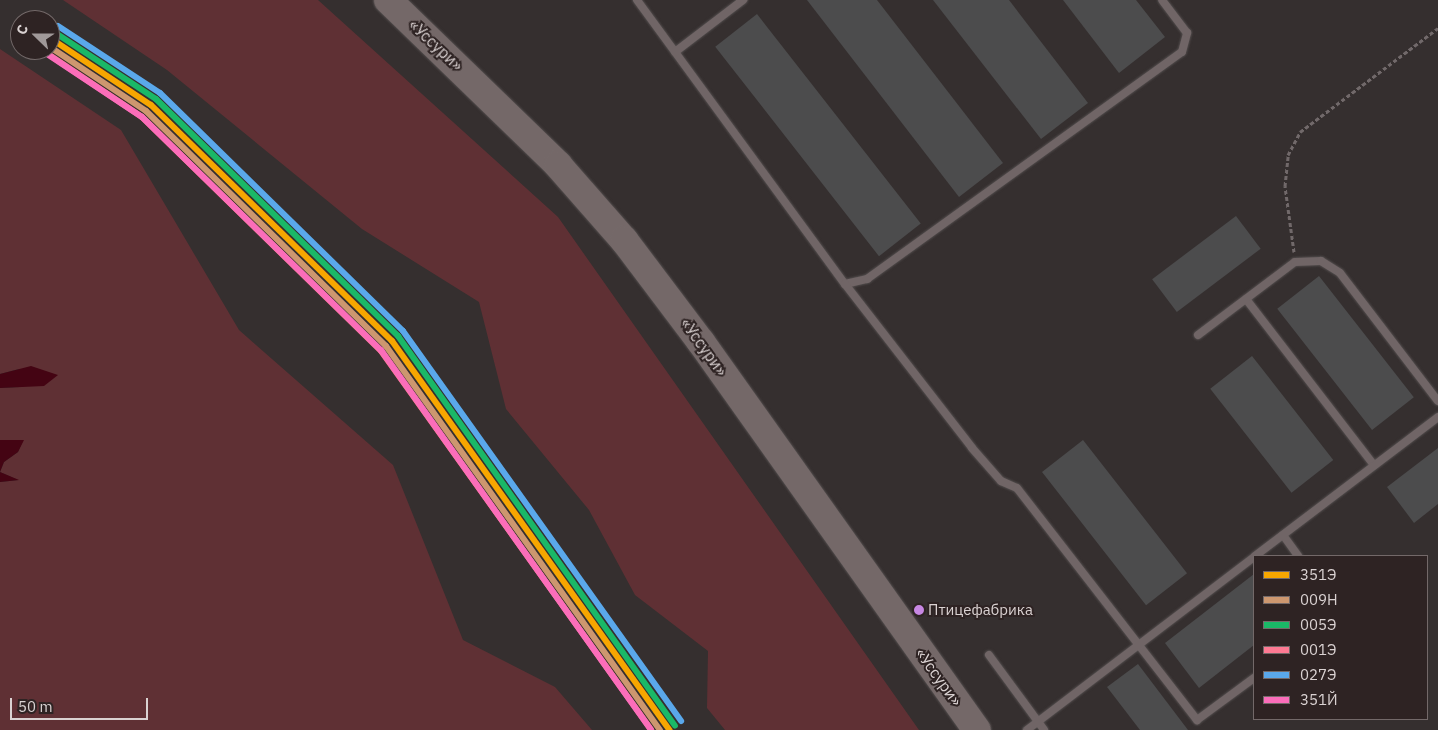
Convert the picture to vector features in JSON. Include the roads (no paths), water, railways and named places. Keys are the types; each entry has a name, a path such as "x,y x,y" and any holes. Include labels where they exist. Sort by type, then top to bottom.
{"highway":[{"name":"«Уссури»","path":"388,0 551,159 624,240 701,342 977,730"}],"lane":[{"path":"637,0 845,284 972,448 1001,481 1017,488 1197,720 1253,679"},
{"path":"675,52 743,0"},
{"path":"845,284 867,279 1182,52 1187,33 1162,0"},
{"path":"1198,335 1295,262 1321,261 1340,273 1438,401"},
{"path":"1246,299 1374,466"},
{"path":"1258,555 1438,417"},
{"path":"1283,535 1297,555"},
{"path":"1027,730 1253,558"},
{"path":"990,655 1044,730"}],"place":[{"name":"Птицефабрика","path":"919,610"}]}
